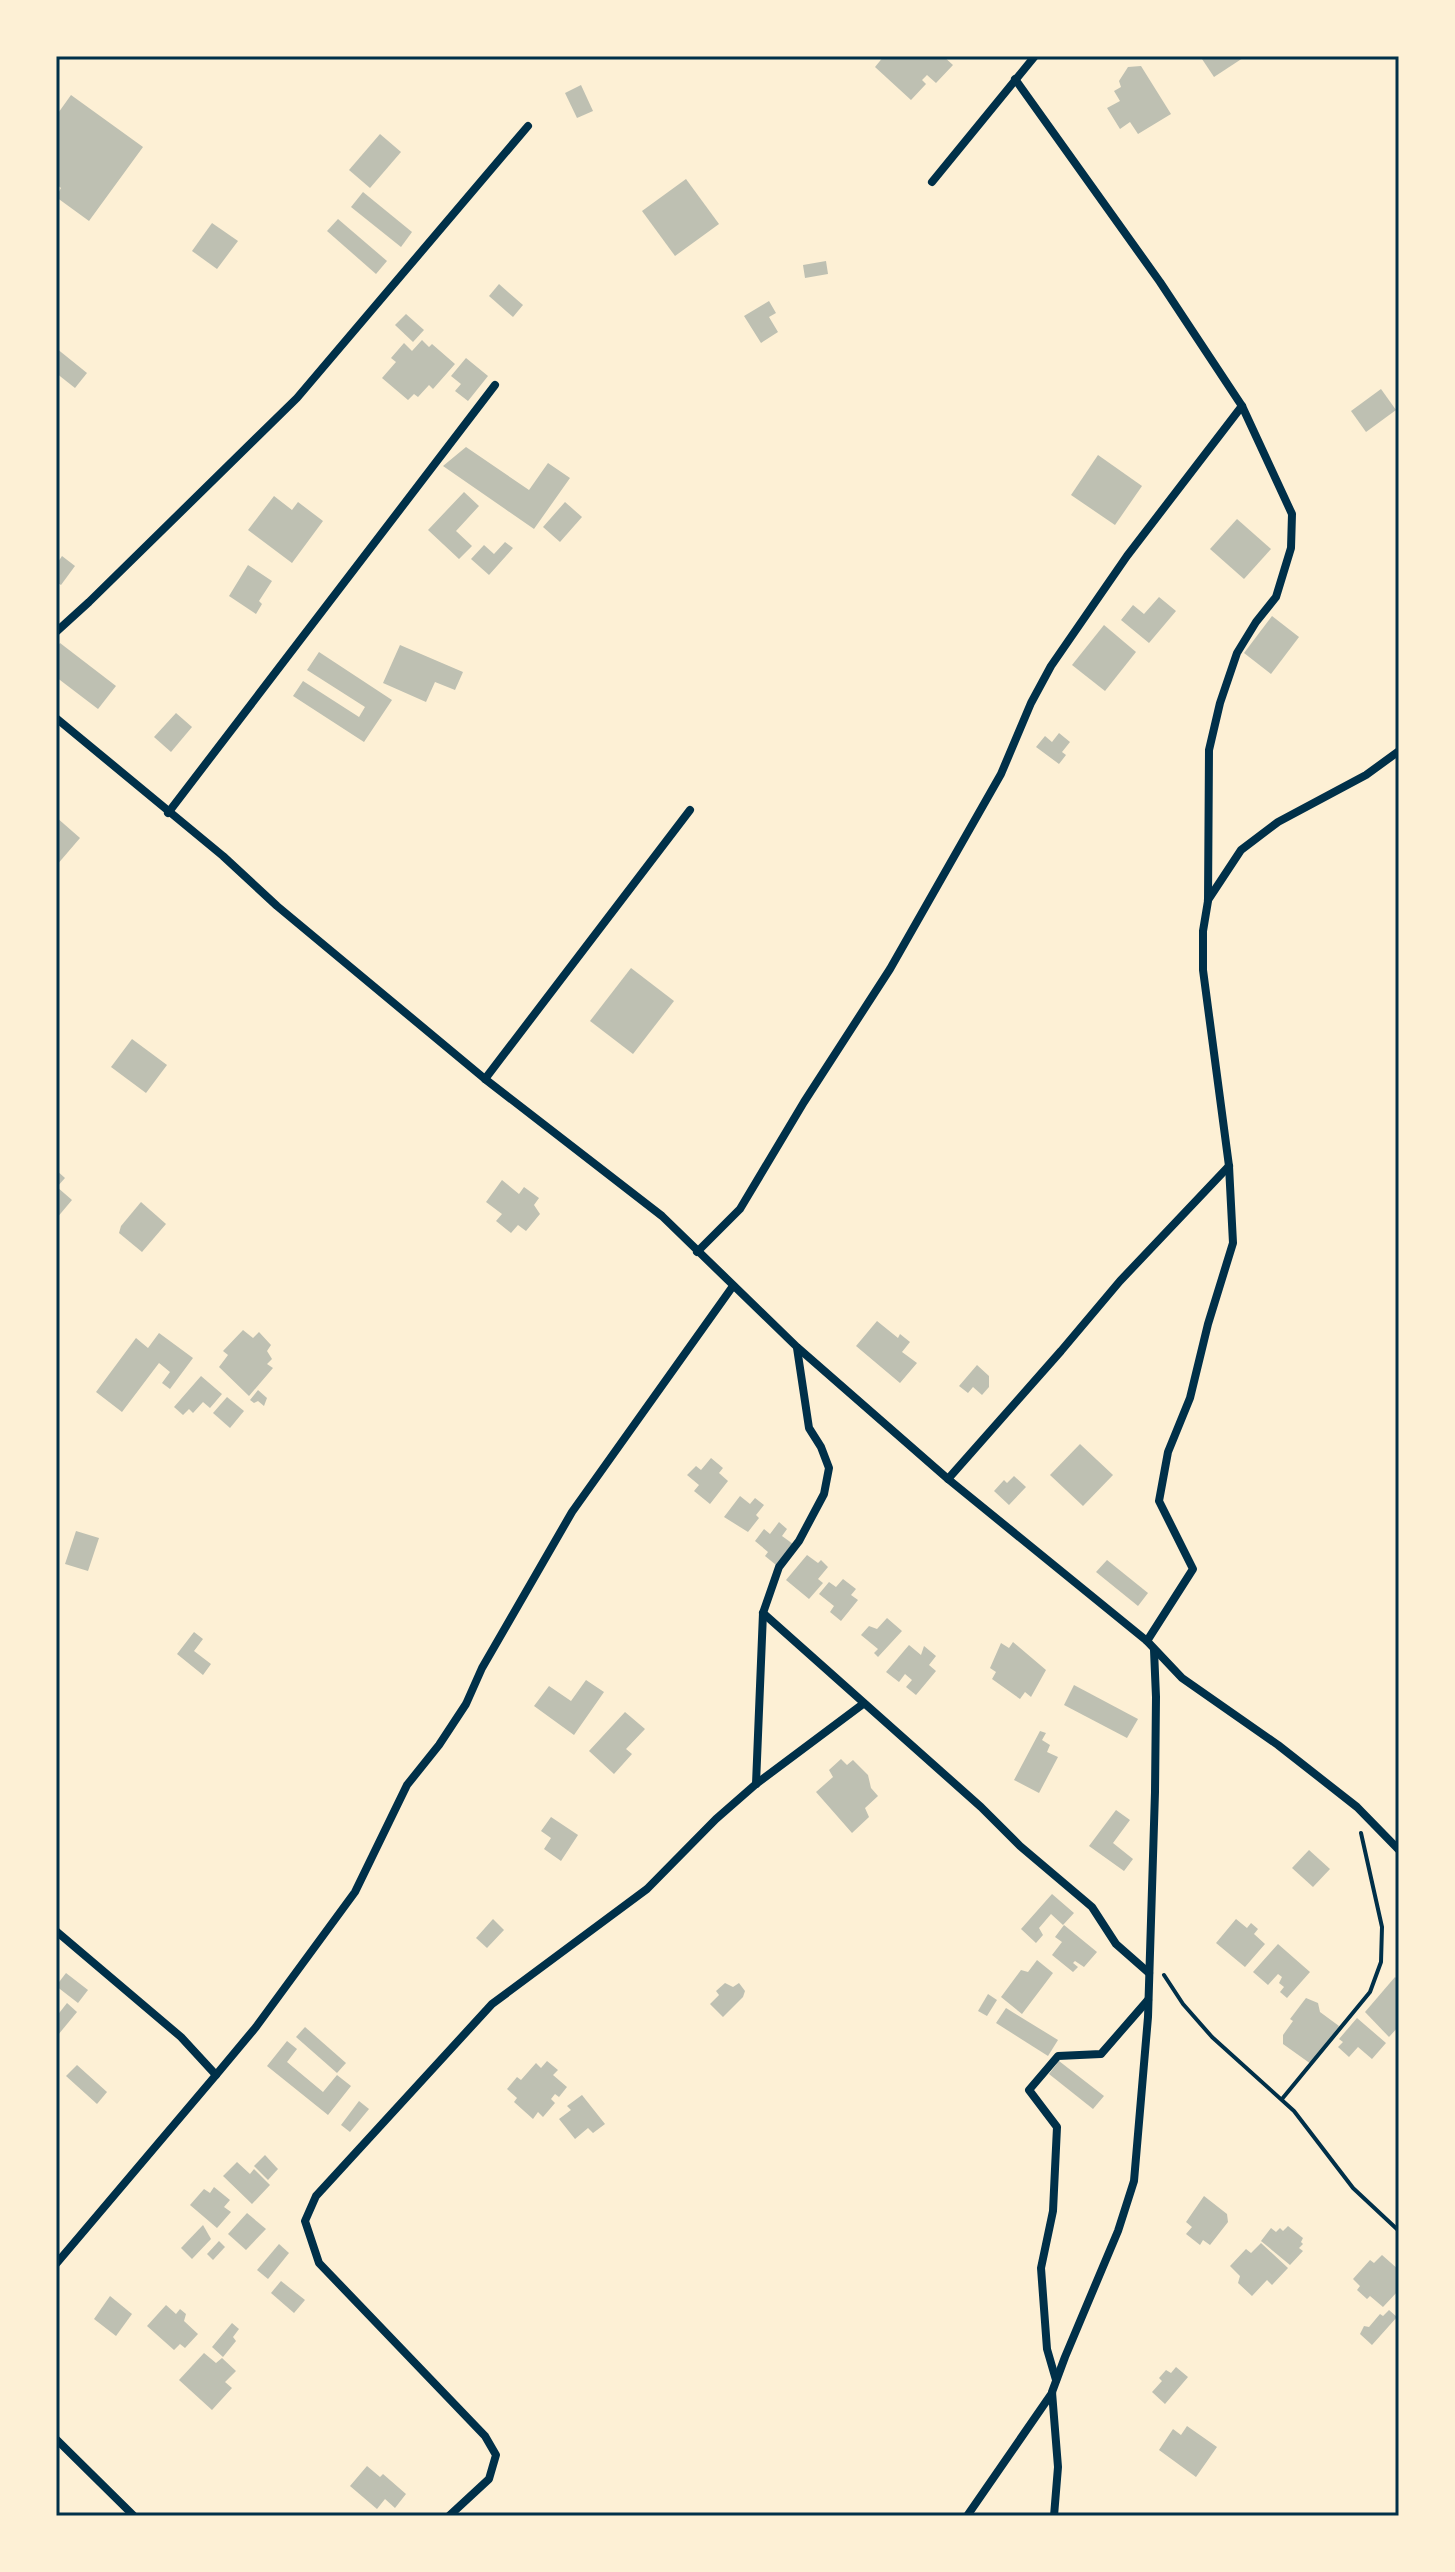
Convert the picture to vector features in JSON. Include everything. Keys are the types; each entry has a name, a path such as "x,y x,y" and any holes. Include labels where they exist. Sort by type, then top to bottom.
{"street":[{"path":"932,182 1035,56"},
{"path":"967,2516 1052,2392 1118,2231 1134,2181 1148,1999 1155,1792 1156,1697 1150,1645 1193,1569 1159,1501 1168,1452 1190,1398 1208,1324 1233,1243 1234,1215 1229,1166 1203,970 1203,931 1208,901 1209,750 1220,703 1237,653 1276,597 1291,548 1292,514 1242,406 1160,282 1015,79"},
{"path":"56,632 297,398 528,126"},
{"path":"168,813 495,385"},
{"path":"697,1252 740,1209 804,1102 890,969 1001,774 1031,703 1051,666 1127,556 1242,406"},
{"path":"56,718 485,1079 662,1216 797,1347 948,1479 1150,1645 1182,1678 1278,1745 1357,1807 1399,1850"},
{"path":"1208,901 1241,850 1278,822 1366,775 1399,751"},
{"path":"485,1079 690,810"},
{"path":"948,1479 1120,1281 1229,1166"},
{"path":"56,2264 256,2027 355,1892 407,1785 466,1704 489,1656 572,1512 733,1286"},
{"path":"756,1784 763,1613 779,1567 799,1541 824,1494 829,1468 809,1428 797,1347"},
{"path":"763,1613 981,1807 1020,1846 1092,1907 1116,1944 1149,1973"},
{"path":"449,2516 489,2479 496,2455 485,2436 319,2263 305,2221 316,2196 492,2004 647,1889 716,1819 756,1784 863,1704"},
{"path":"56,1931 181,2037 216,2075"},
{"path":"1056,2381 1047,2349 1041,2268 1054,2199 1057,2127 1029,2090 1058,2056 1101,2054 1148,1999"},
{"path":"1052,2392 1058,2467 1054,2516"},
{"path":"56,2439 134,2516"}],"path":[{"path":"1282,2099 1370,1992 1381,1962 1382,1927 1364,1854 1357,1807"},
{"path":"1149,1952 1183,2004 1212,2037 1294,2111 1353,2188 1399,2231"}],"building":[{"path":"884,56 943,56 953,65 936,83 927,75 922,80 926,84 911,100 875,67"},
{"path":"1200,56 1246,56 1214,77"},
{"path":"1141,66 1171,114 1138,134 1130,122 1120,129 1107,108 1120,101 1114,91 1121,87 1119,81 1128,67"},
{"path":"581,85 593,111 577,118 565,93"},
{"path":"71,95 143,147 89,221 56,197 61,188 56,184 56,116"},
{"path":"380,134 401,152 370,188 349,170"},
{"path":"686,179 719,224 675,256 642,211"},
{"path":"363,192 412,232 401,247 351,207"},
{"path":"338,219 387,261 376,274 327,231"},
{"path":"212,223 238,241 217,269 192,251"},
{"path":"826,261 828,274 805,278 803,265"},
{"path":"499,284 523,305 513,317 489,296"},
{"path":"769,301 776,313 769,317 778,332 761,343 744,316"},
{"path":"406,314 424,330 413,342 395,325"},
{"path":"422,340 429,347 432,344 455,364 433,389 429,385 418,397 414,394 408,400 382,378 396,362 391,358 404,343 412,351"},
{"path":"56,348 87,373 75,388 56,373"},
{"path":"466,358 488,376 468,401 455,391 461,384 451,376"},
{"path":"1381,389 1396,410 1366,432 1351,411"},
{"path":"466,447 529,490 548,463 570,478 534,529 443,466"},
{"path":"1098,455 1142,486 1115,525 1071,495"},
{"path":"464,492 479,506 456,531 472,546 459,559 428,530"},
{"path":"274,496 292,510 298,502 323,521 292,563 248,530"},
{"path":"565,502 582,517 560,542 543,527"},
{"path":"1237,519 1271,549 1244,579 1210,549"},
{"path":"505,542 513,548 489,575 471,559 484,545 494,554"},
{"path":"62,556 75,566 61,585 56,582 56,565"},
{"path":"248,565 272,581 259,601 262,604 256,614 229,596"},
{"path":"1159,597 1176,611 1149,643 1121,620 1133,605 1144,614"},
{"path":"1272,616 1299,637 1271,674 1244,653"},
{"path":"1104,625 1136,652 1105,691 1072,665"},
{"path":"60,643 116,686 98,709 56,677 56,649"},
{"path":"400,645 463,672 455,690 435,682 426,702 383,683"},
{"path":"319,652 392,700 364,742 293,696 303,681 359,717 365,707 307,670"},
{"path":"176,713 192,727 171,752 154,737"},
{"path":"1059,733 1070,742 1062,752 1066,755 1059,764 1036,747 1045,736 1052,742"},
{"path":"56,817 80,838 56,866"},
{"path":"631,968 674,1001 633,1054 590,1021"},
{"path":"132,1039 167,1065 146,1093 111,1067"},
{"path":"56,1170 65,1178 57,1187 72,1200 56,1219"},
{"path":"502,1180 519,1194 524,1187 539,1198 534,1205 540,1214 526,1231 518,1225 511,1233 496,1221 502,1214 486,1202"},
{"path":"141,1202 166,1224 142,1252 119,1233 121,1226"},
{"path":"877,1321 898,1338 900,1334 910,1342 902,1352 917,1363 900,1383 856,1346"},
{"path":"243,1330 253,1338 259,1332 271,1345 267,1351 272,1359 267,1364 273,1368 249,1396 219,1367 228,1355 223,1351"},
{"path":"159,1333 193,1358 170,1389 162,1383 170,1372 159,1363 122,1412 96,1392 136,1338 148,1348"},
{"path":"977,1365 989,1376 989,1387 982,1395 973,1387 968,1393 959,1386"},
{"path":"201,1376 222,1394 210,1408 203,1402 193,1413 189,1409 183,1415 174,1407"},
{"path":"258,1390 267,1398 264,1406 250,1400"},
{"path":"227,1397 244,1411 230,1428 213,1413"},
{"path":"1080,1444 1113,1475 1083,1506 1050,1475"},
{"path":"711,1458 723,1468 719,1473 728,1481 710,1504 694,1491 699,1485 687,1475 696,1466 701,1470"},
{"path":"1014,1476 1026,1487 1009,1505 994,1491 1004,1480 1007,1483"},
{"path":"740,1496 750,1504 755,1498 764,1505 748,1532 724,1517"},
{"path":"779,1522 787,1529 782,1536 793,1544 776,1565 765,1556 768,1552 755,1541 764,1529 770,1534"},
{"path":"76,1531 99,1538 88,1571 65,1564"},
{"path":"807,1555 818,1563 821,1560 828,1567 818,1579 823,1583 809,1599 786,1580"},
{"path":"1107,1560 1148,1593 1138,1606 1096,1572"},
{"path":"843,1579 856,1589 851,1595 858,1600 841,1621 830,1612 834,1606 819,1594 829,1582 836,1587"},
{"path":"887,1618 902,1631 878,1657 874,1653 878,1649 861,1635 869,1626 877,1629"},
{"path":"194,1632 203,1639 194,1651 211,1664 203,1675 177,1654"},
{"path":"1013,1642 1046,1670 1031,1697 1025,1692 1020,1699 992,1679 996,1672 990,1668 1001,1643 1009,1648"},
{"path":"909,1645 921,1655 924,1646 936,1656 929,1665 936,1671 916,1695 906,1687 912,1680 905,1674 899,1682 886,1672"},
{"path":"586,1680 604,1692 574,1735 534,1706 549,1686 571,1701"},
{"path":"1074,1685 1138,1719 1127,1738 1064,1705"},
{"path":"625,1712 645,1729 626,1749 632,1754 614,1774 589,1751"},
{"path":"1040,1731 1046,1733 1042,1740 1050,1745 1047,1752 1058,1757 1039,1793 1014,1780"},
{"path":"841,1759 847,1765 853,1760 868,1775 871,1788 878,1796 865,1808 869,1817 852,1833 816,1792 833,1777 829,1770"},
{"path":"1116,1810 1130,1820 1113,1843 1133,1859 1124,1871 1089,1846"},
{"path":"551,1817 578,1835 561,1861 544,1849 551,1838 541,1831"},
{"path":"1309,1850 1330,1869 1313,1887 1292,1868"},
{"path":"1052,1894 1074,1913 1063,1925 1051,1914 1039,1928 1043,1935 1036,1943 1021,1929"},
{"path":"493,1919 504,1930 487,1948 476,1938"},
{"path":"1236,1919 1247,1928 1251,1923 1258,1929 1254,1934 1265,1944 1245,1967 1216,1943"},
{"path":"1064,1925 1097,1952 1084,1967 1075,1961 1073,1963 1078,1967 1073,1972 1052,1955 1062,1942 1055,1937"},
{"path":"1278,1944 1310,1972 1287,1998 1280,1992 1284,1987 1279,1983 1282,1977 1278,1974 1268,1985 1253,1972"},
{"path":"1037,1960 1053,1973 1022,2014 1001,1997 1021,1970 1028,1972"},
{"path":"66,1973 88,1990 78,2003 56,1986"},
{"path":"1395,1977 1399,1981 1399,2026 1389,2037 1365,2012"},
{"path":"725,1983 733,1987 739,1983 745,1991 723,2017 710,2004 719,1995 716,1991"},
{"path":"988,1994 997,2000 987,2016 978,2011"},
{"path":"1306,1998 1318,2003 1320,2012 1339,2026 1311,2064 1283,2044 1283,2035 1293,2021 1290,2019"},
{"path":"67,2003 77,2012 58,2035 56,2017"},
{"path":"1006,2008 1058,2040 1048,2056 996,2023"},
{"path":"1357,2018 1386,2043 1372,2059 1358,2047 1349,2057 1338,2047 1343,2042 1339,2039"},
{"path":"305,2027 346,2063 337,2073 296,2037"},
{"path":"287,2041 297,2049 287,2062 323,2092 337,2075 351,2086 328,2115 267,2066"},
{"path":"547,2061 558,2070 553,2075 567,2087 559,2097 555,2094 551,2099 555,2103 543,2117 538,2112 533,2119 514,2102 517,2098 507,2089 517,2077 521,2080 536,2063 541,2068"},
{"path":"1059,2061 1104,2096 1093,2109 1049,2074"},
{"path":"77,2065 107,2092 97,2104 66,2076"},
{"path":"582,2095 605,2124 593,2133 588,2128 575,2139 559,2119 571,2110 567,2106"},
{"path":"359,2101 369,2109 350,2132 341,2125"},
{"path":"265,2155 278,2169 268,2180 254,2166"},
{"path":"237,2162 250,2174 254,2169 270,2185 252,2204 223,2176"},
{"path":"214,2187 230,2200 224,2207 231,2212 217,2228 190,2205 204,2189 210,2193"},
{"path":"1204,2196 1227,2214 1228,2222 1210,2245 1203,2240 1200,2245 1186,2234 1192,2227 1186,2222"},
{"path":"247,2213 266,2229 246,2250 228,2234"},
{"path":"203,2225 211,2239 192,2259 181,2248"},
{"path":"1288,2226 1303,2238 1299,2248 1303,2251 1290,2265 1261,2241 1271,2228 1276,2232"},
{"path":"219,2241 225,2247 213,2260 207,2254"},
{"path":"1261,2243 1288,2268 1272,2285 1267,2280 1252,2296 1238,2283 1240,2276 1230,2266 1246,2249 1251,2253"},
{"path":"279,2244 289,2253 268,2279 257,2270"},
{"path":"1382,2255 1399,2270 1399,2290 1383,2307 1357,2290 1360,2286 1353,2279 1370,2260 1374,2263"},
{"path":"281,2281 305,2300 294,2313 271,2293"},
{"path":"110,2296 132,2314 116,2336 94,2319"},
{"path":"166,2305 176,2314 180,2309 186,2314 184,2321 198,2334 185,2348 180,2344 174,2350 147,2326"},
{"path":"1389,2310 1397,2317 1372,2345 1360,2334 1364,2326 1369,2327 1380,2314 1383,2316"},
{"path":"232,2323 239,2329 233,2337 236,2341 223,2357 212,2347"},
{"path":"204,2353 216,2363 222,2358 236,2371 225,2382 232,2388 212,2410 179,2380"},
{"path":"1176,2367 1188,2377 1165,2404 1152,2392 1162,2381 1159,2378 1166,2370 1171,2373"},
{"path":"1187,2426 1217,2447 1196,2477 1159,2450 1173,2429 1181,2435"},
{"path":"367,2466 380,2477 383,2474 406,2494 395,2508 385,2499 377,2509 350,2486"}]}
